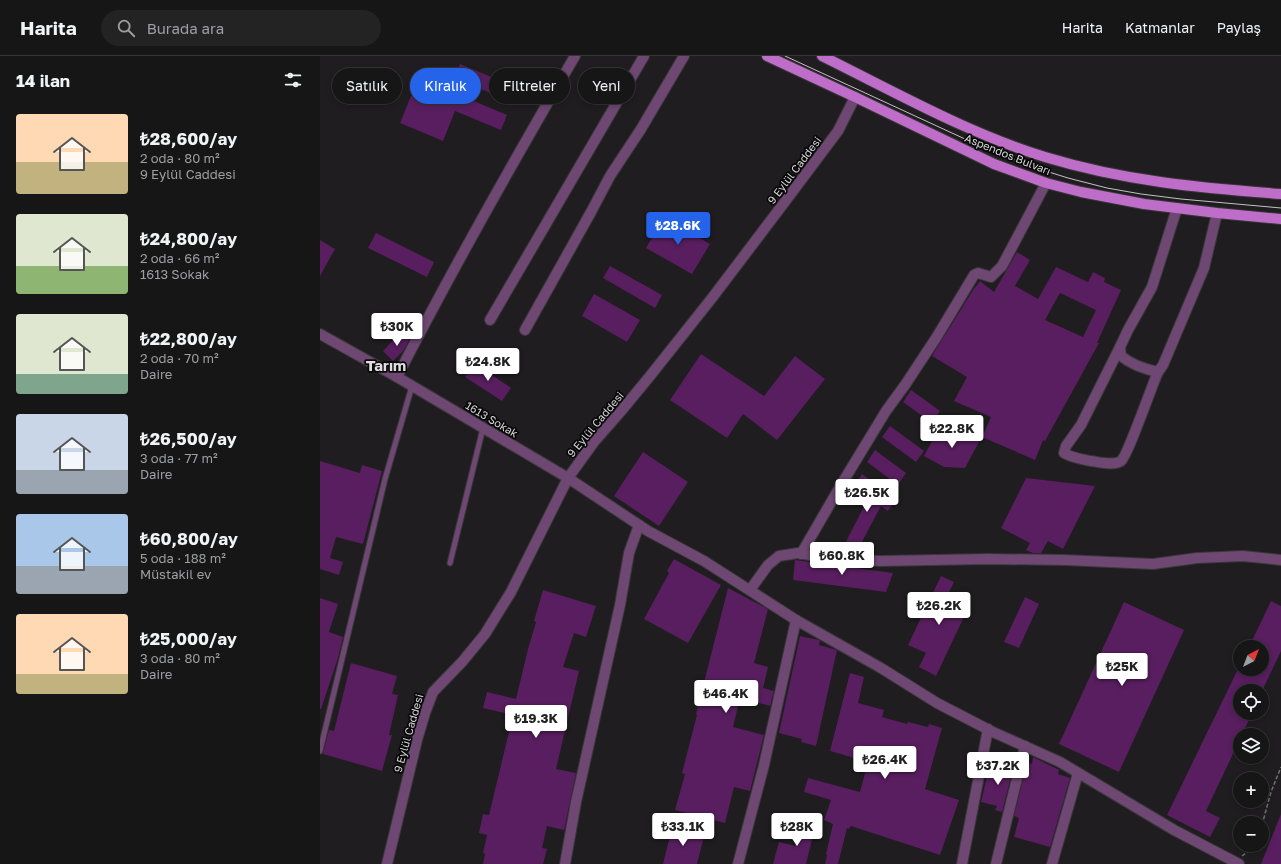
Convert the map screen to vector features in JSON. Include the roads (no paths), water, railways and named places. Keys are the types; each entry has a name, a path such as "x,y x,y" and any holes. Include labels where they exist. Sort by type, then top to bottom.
{"main road":[{"name":"Aspendos Bulvarı","path":"767,56 994,164 1046,183 1081,192 1144,204 1281,219"},
{"name":"Aspendos Bulvarı","path":"822,56 952,120 994,139 1045,157 1102,172 1150,181 1205,188 1281,194"}],"street":[{"path":"397,377 439,296 529,134 575,56"},
{"path":"490,320 644,56"},
{"path":"525,330 610,176 641,129 684,56"},
{"name":"9 Eylül Caddesi","path":"387,864 417,740 433,692 462,662 485,634 511,592 568,478 594,442 660,364 712,298 784,203 838,131 855,97"},
{"path":"801,554 882,418 936,338 974,275 978,273 991,277 1002,266 1046,183"},
{"path":"1177,208 1152,287 1128,330 1081,425 1066,446 1064,453 1070,457 1116,463 1122,460 1129,447 1158,372 1163,366 1204,268 1217,213"},
{"name":"1613 Sokak","path":"320,334 397,377 568,478 648,531 704,561 796,620 881,668 937,703 988,729 1060,762 1174,830 1237,863"},
{"path":"1120,347 1121,356 1128,362 1145,369 1158,372"},
{"path":"565,864 576,802 620,605 629,553 639,525"},
{"path":"750,590 768,565 779,556 801,554 833,559 880,561 987,559 1153,564 1197,558 1243,556 1281,560"},
{"path":"738,864 764,765 796,620"},
{"path":"962,864 988,729"},
{"path":"996,864 1025,746"},
{"path":"1052,864 1078,773"}],"lane":[{"path":"320,751 385,479 412,386"},
{"path":"450,563 483,428"}],"tram line":[{"path":"785,56 991,151 1033,167 1068,178 1107,188 1141,194 1281,208"}],"district":[{"name":"Tarım","path":"386,365"}]}
